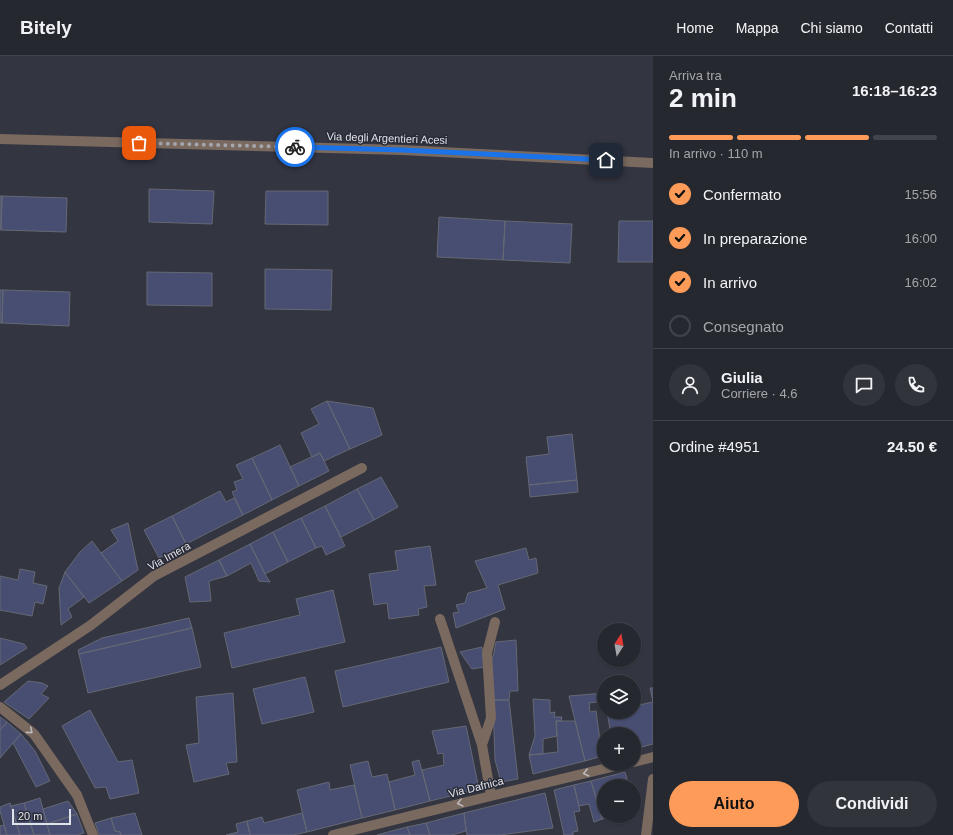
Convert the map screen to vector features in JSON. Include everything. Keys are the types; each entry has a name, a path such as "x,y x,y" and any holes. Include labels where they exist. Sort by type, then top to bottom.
{"street":[{"name":"Via degli Argentieri Acesi","path":"0,139 402,150 653,163"},
{"name":"Via Imera","path":"0,685 90,625 154,576 362,468"},
{"path":"440,619 482,745 490,796"},
{"path":"482,745 491,718 487,653 495,622"},
{"path":"0,706 34,734 77,795 92,835"},
{"path":"641,760 653,757"},
{"name":"Via Dafnica","path":"333,835 597,770"},
{"path":"646,835 653,779"}],"building":[{"path":"149,189 214,191 212,224 149,222"},
{"path":"266,191 328,191 328,225 265,224"},
{"path":"0,196 2,196 1,230 0,230"},
{"path":"2,196 67,198 66,232 1,230"},
{"path":"439,217 505,221 503,260 437,257"},
{"path":"505,221 572,224 570,263 503,260"},
{"path":"619,221 653,221 653,262 618,262"},
{"path":"265,269 332,270 331,310 265,309"},
{"path":"147,272 212,273 212,306 147,305"},
{"path":"0,290 3,290 2,323 0,323"},
{"path":"3,290 70,292 69,326 2,323"},
{"path":"327,401 373,408 382,435 350,449"},
{"path":"327,401 350,449 324,461 320,453 312,457 301,433 319,424 311,409"},
{"path":"572,434 577,480 529,485 526,457 549,454 547,437"},
{"path":"280,445 299,486 272,500 252,458"},
{"path":"320,453 329,471 299,486 290,467"},
{"path":"252,458 272,500 243,515 232,492 237,490 234,482 243,479 236,465"},
{"path":"381,477 398,507 374,520 357,489"},
{"path":"577,480 578,492 530,497 529,485"},
{"path":"357,489 374,520 341,537 325,506"},
{"path":"220,491 226,502 234,498 243,515 186,544 172,516"},
{"path":"325,506 345,546 326,555 322,546 316,548 301,518"},
{"path":"172,516 186,544 159,558 144,530"},
{"path":"301,518 316,548 288,562 273,532"},
{"path":"128,523 138,570 122,581 101,553 118,541 111,530"},
{"path":"273,532 288,562 265,574 250,544"},
{"path":"92,541 122,581 89,603 65,572 80,552"},
{"path":"250,544 270,582 259,581 251,563 227,576 219,560"},
{"path":"430,546 436,585 424,586 427,607 418,609 419,615 389,619 387,603 374,605 369,574 398,570 395,551"},
{"path":"526,548 529,560 536,558 538,573 498,585 505,609 456,628 453,613 459,612 456,605 465,603 468,593 487,588 475,561"},
{"path":"219,560 227,576 209,581 211,601 190,602 185,577"},
{"path":"20,569 35,572 33,583 47,586 43,604 35,602 32,616 0,610 0,576 18,580"},
{"path":"65,572 84,597 68,609 72,617 61,625 59,588"},
{"path":"333,590 345,642 232,668 224,633 300,615 296,599"},
{"path":"189,618 192,628 79,654 78,650 102,638"},
{"path":"192,628 201,667 88,693 79,654"},
{"path":"0,638 24,644 27,648 0,665"},
{"path":"516,640 518,691 510,691 509,700 493,700 490,658 493,657 496,642"},
{"path":"441,647 449,682 343,707 335,671"},
{"path":"482,647 484,667 472,669 460,652"},
{"path":"305,677 314,712 262,724 253,689"},
{"path":"28,681 42,683 48,686 41,694 49,698 29,719 4,702"},
{"path":"650,688 653,688 653,702"},
{"path":"233,693 237,762 226,763 229,774 194,782 186,745 199,743 196,697"},
{"path":"597,694 597,702 589,703 590,712 596,711 598,727 597,757 585,761 569,696"},
{"path":"533,699 550,700 550,713 555,712 554,717 562,717 561,721 556,721 557,736 543,739 543,754 529,755 535,736"},
{"path":"493,700 509,700 518,779 501,782 495,760"},
{"path":"653,702 653,744 641,747 641,727 610,727 608,719 641,719 641,705"},
{"path":"90,710 118,762 132,760 139,793 110,799 106,787 95,788 62,726"},
{"path":"0,717 7,722 0,730"},
{"path":"556,721 575,721 585,761 533,774 529,755 558,752"},
{"path":"7,722 21,734 0,758 0,730"},
{"path":"466,726 479,789 430,801 422,770 444,765 443,753 438,754 432,731"},
{"path":"21,734 35,751 50,781 36,787 13,743"},
{"path":"419,760 430,801 395,810 389,782 415,775 412,762"},
{"path":"368,761 372,777 387,774 395,810 362,818 350,765"},
{"path":"625,772 627,779 599,779"},
{"path":"597,779 597,802 591,781"},
{"path":"591,781 597,802 597,821 594,822 589,804 579,806 574,785"},
{"path":"329,782 330,790 354,785 362,818 307,832 297,790"},
{"path":"574,785 580,811 574,812 578,831 573,832 573,835 564,835 554,790"},
{"path":"545,793 553,828 500,835 467,835 464,813"},
{"path":"40,798 50,835 34,835 24,803"},
{"path":"68,801 77,814 47,824 43,809"},
{"path":"10,803 20,835 7,835 0,807"},
{"path":"24,803 34,835 20,835 11,806"},
{"path":"135,813 142,835 121,835 120,832 115,831 111,818"},
{"path":"302,813 307,832 293,835 250,835 247,821 262,817 264,823"},
{"path":"464,813 466,831 452,835 430,835 426,823"},
{"path":"77,814 84,833 77,835 50,835 47,824"},
{"path":"111,818 115,831 120,832 121,835 99,835 95,823"},
{"path":"247,821 250,835 226,835 238,832 236,824"},
{"path":"426,823 430,835 410,835 407,827"},
{"path":"4,825 7,835 0,835 0,826"},
{"path":"407,827 410,835 377,835 399,829"}],"way so far":[{"path":"139,143 295,147"}],"route":[{"path":"295,147 402,150 606,160"}]}
